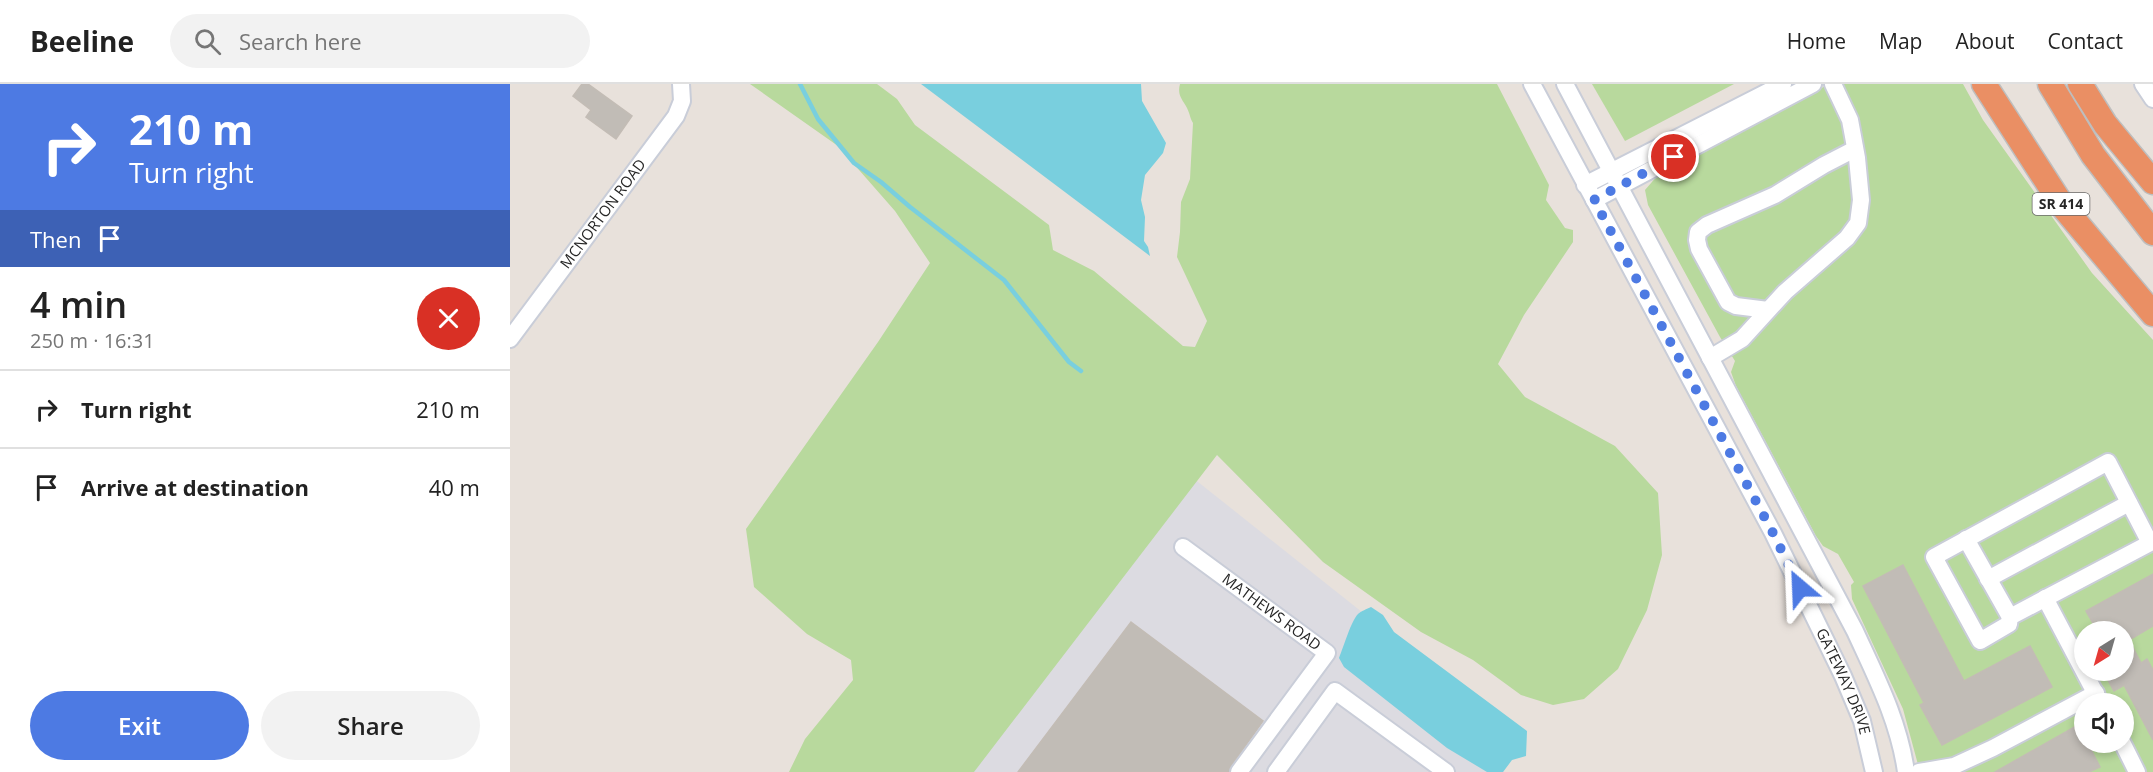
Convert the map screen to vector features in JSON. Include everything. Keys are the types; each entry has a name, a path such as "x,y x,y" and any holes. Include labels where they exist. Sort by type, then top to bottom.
{"highway":[{"name":"SR 414","path":"1984,84 2064,208 2153,314"},
{"path":"2050,84 2094,155 2153,233"},
{"path":"2080,84 2105,124 2153,182"}],"street":[{"name":"MCNORTON ROAD","path":"510,339 676,116 682,101 681,84"},
{"name":"GATEWAY DRIVE","path":"1532,84 1773,533 1843,676 1862,721 1874,772"},
{"name":"GATEWAY DRIVE","path":"1565,84 1855,631 1889,705 1906,772"},
{"path":"1594,200 1615,179 1783,84"},
{"path":"1585,185 1615,179 1813,84"},
{"path":"1710,358 1742,339 1805,273 1847,238 1858,223 1861,200 1850,120 1833,84"},
{"path":"2143,84 2153,99"},
{"path":"1768,310 1736,306 1728,302 1699,249 1696,240 1698,232 1707,225 1776,195 1855,149"},
{"path":"1966,539 2010,617 2009,624 1980,641 1934,557 1966,539 2108,462 2150,543 2010,617"},
{"path":"1988,579 2129,502"},
{"name":"MATHEWS ROAD","path":"1183,547 1327,652 1242,771"},
{"path":"1800,588 1826,576"},
{"path":"2045,598 2096,693"},
{"path":"1276,772 1335,691 1446,772"},
{"path":"1919,772 1954,766 2074,710"},
{"path":"2128,753 2138,772"}],"shaded area":[{"path":"1188,474 1372,620 1504,772 971,772"}],"green space":[{"path":"750,84 877,84 897,99 915,125 1049,225 1053,250 1094,271 1183,346 1195,347 1207,321 1177,257 1181,202 1190,179 1193,123 1180,94 1180,84 1497,84 1549,185 1546,200 1565,228 1573,230 1573,242 1524,315 1498,364 1525,397 1615,446 1658,493 1662,555 1647,610 1618,669 1584,699 1553,705 1521,695 1473,660 1421,632 1323,562 1217,455 974,772 789,772 805,739 853,680 851,660 807,634 754,587 746,529 878,342 930,263 895,211 838,146"},
{"path":"1592,84 1734,84 1625,141"},
{"path":"1829,84 1963,84 1983,120 2092,273 2153,340 2153,772 1920,772 1903,709 1852,599 1851,585 1854,582 1838,554 1823,546 1816,536 1736,386 1731,372 1735,361 1648,205 1645,190 1658,175"}],"water":[{"path":"921,84 1141,84 1142,101 1166,143 1163,153 1145,175 1141,200 1145,217 1144,241 1150,256"},
{"path":"1371,607 1383,615 1394,632 1527,731 1526,756 1512,760 1503,772 1487,772 1447,748 1344,667 1339,658 1355,617"}],"building":[{"path":"582,84 588,84 632,116 616,139 586,117 591,110 573,96"},
{"path":"1903,565 1964,681 2030,646 2052,687 1942,745 1920,705 1924,703 1863,586"},
{"path":"2153,574 2153,626 2134,637 2134,621 2092,621 2086,611"},
{"path":"1131,622 1263,721 1229,772 1018,772"},
{"path":"2134,650 2141,663 2147,659 2153,670 2153,740 2134,704 2134,693 2128,693 2124,685 2114,691 2109,681 2134,681"},
{"path":"2074,727 2074,753 2093,753 2100,767 2089,772 1995,772"}],"waterway":[{"path":"800,84 818,119 854,163 1004,280 1069,362 1081,371"}],"route":[{"path":"1674,157 1594,200 1773,533 1800,588"}]}
